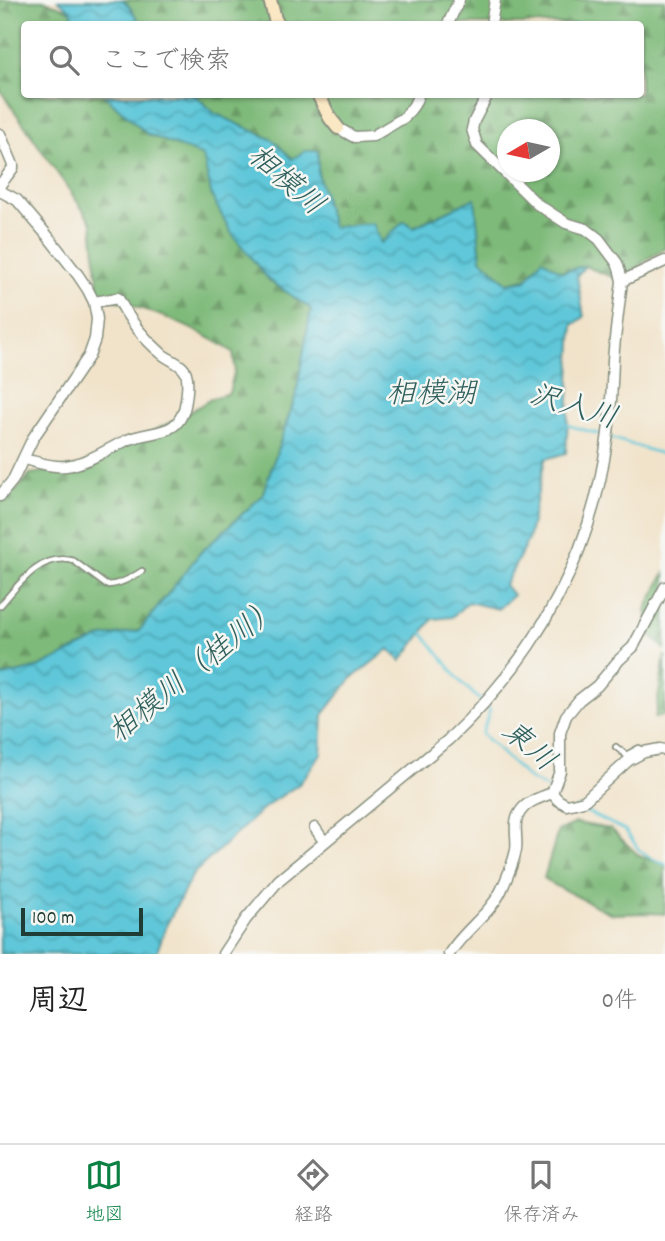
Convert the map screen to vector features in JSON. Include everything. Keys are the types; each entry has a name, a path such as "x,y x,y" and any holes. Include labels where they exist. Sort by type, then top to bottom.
{"street":[{"path":"270,0 276,21"},
{"path":"449,21 459,0"},
{"path":"491,21 495,0"},
{"path":"320,98 338,128 354,137 373,136 405,117 417,98"},
{"path":"223,954 246,919 279,880 453,735 503,682 536,636 557,600 592,513 607,441 622,281 620,272 617,263 592,232 552,215 527,196 477,145 472,129 486,98"},
{"path":"0,134 13,165 0,185"},
{"path":"0,191 17,200 78,275 94,302 97,319 95,339 89,356 33,438 13,480 0,496"},
{"path":"622,281 665,261"},
{"path":"24,459 60,466 78,464 140,435 161,433 183,415 188,387 183,368 162,355 140,333 118,298 94,302"},
{"path":"449,954 456,942 494,905 500,893 513,864 517,846 515,827 521,809 531,801 552,793 560,771 560,733 566,716 633,647 665,587"},
{"path":"552,793 567,805 584,801 629,760 646,752 665,750"}],"lane":[{"path":"0,606 21,581 47,562 69,559 106,585 115,584 142,571"},
{"path":"616,747 626,755 639,748 646,752"}],"green space":[{"path":"0,0 43,0 71,11 75,21 21,21 21,98 107,98 147,134 204,156 212,197 269,280 311,309 296,395 262,496 200,553 139,631 99,638 40,667 0,677 0,493 16,491 30,474 80,466 178,419 211,399 229,393 235,369 233,352 217,342 168,319 99,295 92,223 0,90"},
{"path":"123,0 665,0 665,249 647,259 622,281 585,266 507,283 481,259 474,199 413,227 404,221 381,243 332,228 318,174 318,151 297,163 273,140 214,113 198,98 644,98 644,21 138,21"},
{"path":"665,572 665,649 650,635 646,610"},
{"path":"665,655 665,715 655,718"},
{"path":"576,823 611,829 639,856 665,864 665,914 612,914 544,878 558,831"}],"water":[{"path":"58,0 123,0 139,21 75,21 71,11"},
{"name":"相模湖","path":"107,98 198,98 214,113 273,140 292,159 305,151 318,151 318,174 332,227 373,223 381,243 404,221 414,227 475,198 481,259 507,283 526,280 542,259 562,272 585,266 577,276 584,317 573,325 566,453 545,459 528,540 505,585 513,595 498,609 468,602 452,617 433,619 401,661 389,649 351,679 323,715 321,754 299,784 265,807 193,874 167,924 156,954 0,954 0,677 40,667 99,638 139,631 200,553 262,496 296,395 311,309 269,280 232,234 212,197 203,156 147,134"}],"waterway":[{"name":"沢入川","path":"564,424 605,436"},
{"name":"沢入川","path":"611,438 665,455"},
{"name":"東川","path":"422,632 461,682 482,702"},
{"name":"東川","path":"486,706 490,710 482,734 528,778 550,790"},
{"name":"東川","path":"576,807 625,830 640,851 665,864"}],"water label":[{"name":"相模川","path":"287,179"},
{"name":"相模川（桂川）","path":"193,669"}]}
